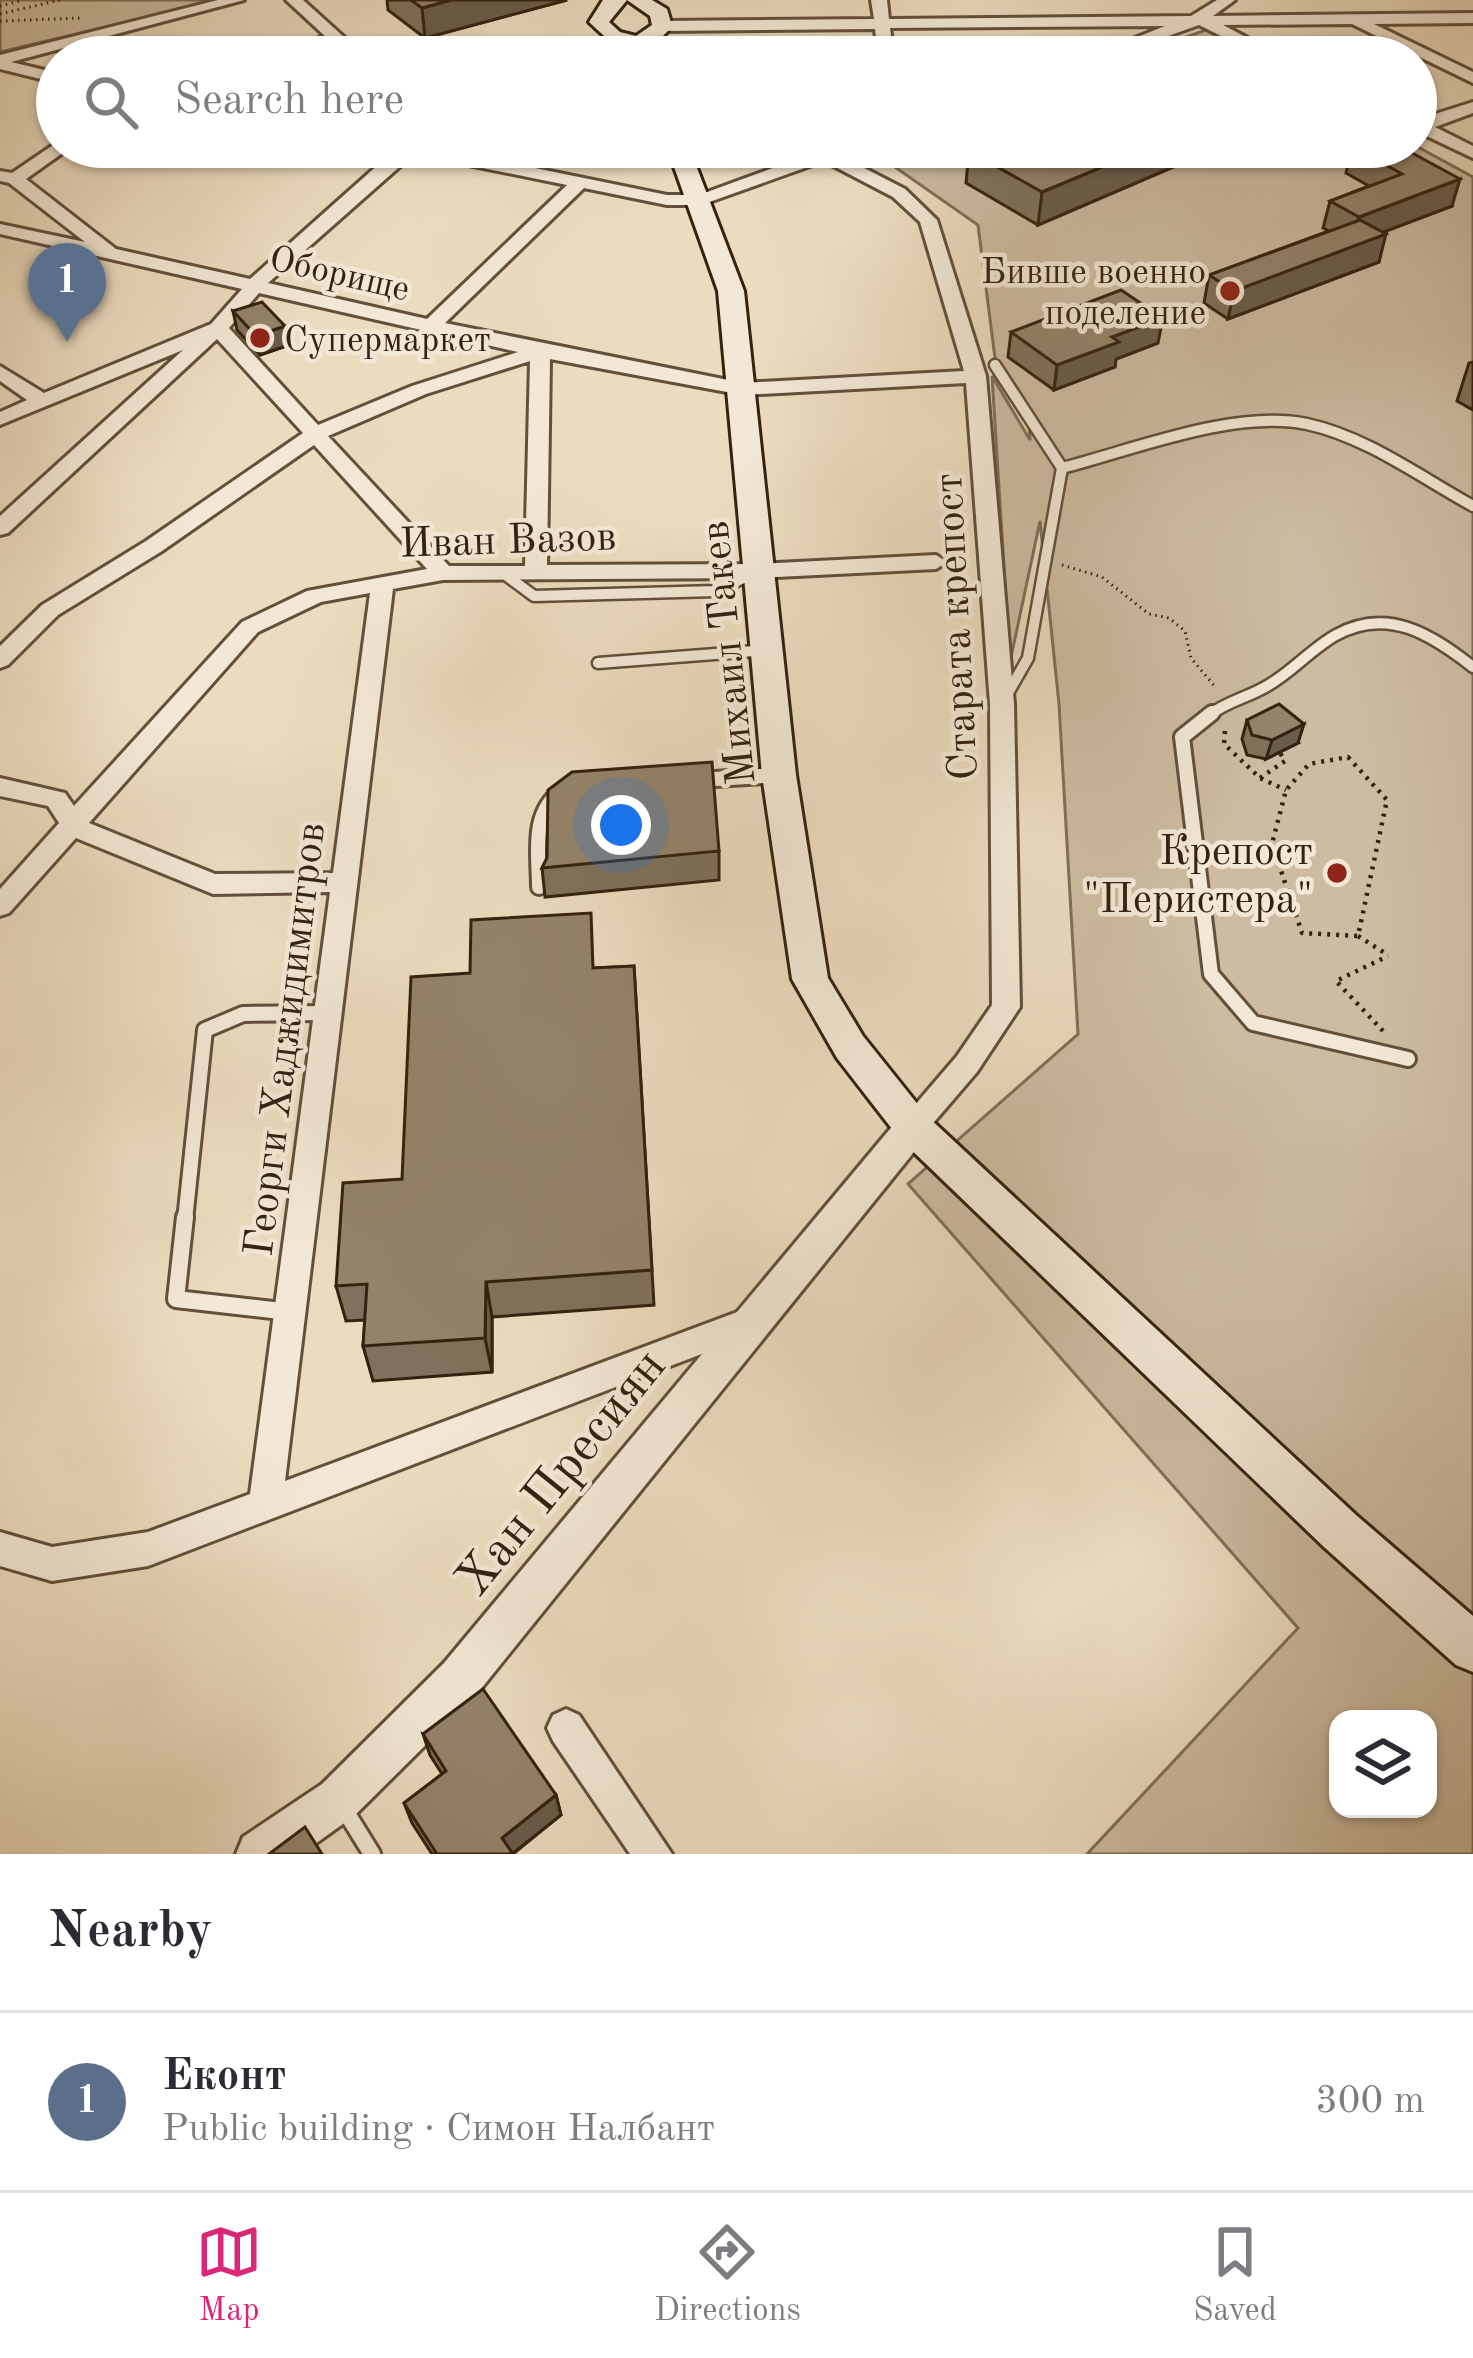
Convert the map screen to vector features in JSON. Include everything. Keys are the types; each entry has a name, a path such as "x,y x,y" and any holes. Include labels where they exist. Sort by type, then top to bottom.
{"main road":[{"path":"610,2 599,22 642,34 638,0"},
{"name":"Михаил Такев","path":"687,168 731,291 779,775 810,980 850,1047 913,1127 1340,1532 1473,1648"}],"street":[{"path":"99,36 236,0"},
{"path":"294,0 333,36"},
{"path":"879,0 883,36"},
{"path":"1028,21 1044,0"},
{"path":"1153,36 1198,20 1227,0"},
{"path":"1430,18 1450,0"},
{"path":"642,34 881,23 1473,18"},
{"path":"1350,19 1385,36"},
{"path":"1198,20 1232,36"},
{"path":"0,62 36,53"},
{"path":"1437,61 1473,78"},
{"path":"0,62 36,72"},
{"path":"1437,119 1473,106"},
{"path":"1437,135 1473,153"},
{"path":"8,177 36,161"},
{"path":"0,528 218,328 254,286 386,168"},
{"path":"512,168 668,200 701,200 790,168"},
{"name":"Старата крепост","path":"862,168 928,220 986,371 1002,704 1006,1007 967,1064 913,1127"},
{"name":"Оборище","path":"8,177 110,254 540,351 743,389 986,371"},
{"path":"431,326 580,182"},
{"path":"0,229 110,254"},
{"path":"0,418 218,328"},
{"path":"218,328 442,573"},
{"path":"0,660 50,610 154,546 317,433 419,390 540,351 536,574"},
{"path":"0,372 41,400"},
{"name":"Иван Вазов","path":"0,906 250,628 316,596 442,573 758,571 936,562"},
{"name":"Георги Хаджидимитров","path":"265,1507 383,581"},
{"path":"0,787 56,799 75,827 213,884 345,883"},
{"name":"Хан Пресиян","path":"260,1854 338,1800 460,1679 748,1322 913,1127"},
{"path":"0,1549 52,1564 148,1549 748,1322"},
{"path":"566,1728 653,1854"}],"lane":[{"path":"986,371 1062,468 1028,658 1002,704"},
{"path":"1062,468 1270,419 1308,424 1348,440 1473,506"},
{"path":"507,576 534,596 716,591 758,571"},
{"path":"1408,1058 1253,1023 1211,974 1182,737 1227,700 1266,687 1339,633 1390,620 1434,636 1473,667"},
{"path":"598,663 768,650"},
{"path":"691,781 779,775"},
{"path":"539,887 540,812 559,790 581,788"},
{"path":"290,1312 176,1299 205,1030 243,1014 328,1013"},
{"path":"338,1800 372,1854"}],"path":[{"path":"0,5 23,0"},
{"path":"0,14 61,0"},
{"path":"1057,560 1078,573 1120,586 1132,604 1168,618 1185,631 1191,658 1227,700 1224,744 1260,778 1286,790"},
{"path":"1260,778 1286,760 1280,753"},
{"path":"1358,936 1387,800 1348,757 1309,764 1286,790 1272,844 1302,934 1358,936 1388,956 1336,981 1408,1058"}],"shaded area":[{"path":"0,0 219,0 67,36 36,36 36,43 0,52"},
{"path":"1437,157 1473,177 1473,1854 1087,1854 1298,1628 908,1184 1078,1034 1059,704 1040,521 1010,662 992,376 1030,440 1029,422 995,358 978,225 896,168 1437,168"}],"building":[{"path":"411,0 451,0 422,8"},
{"path":"1437,167 1460,179 1359,217 1330,201 1402,174 1391,168"},
{"path":"999,168 1100,168 1042,192"},
{"path":"1360,220 1386,234 1234,291 1209,275"},
{"path":"1121,290 1163,318 1112,337 1119,342 1057,365 1011,332"},
{"path":"262,302 285,326 256,336 233,311"},
{"path":"1279,704 1304,724 1272,740 1252,735 1247,720"},
{"path":"712,762 719,851 542,868 547,858 548,790 572,772"},
{"path":"591,913 593,968 634,966 652,1270 486,1282 485,1338 363,1346 367,1284 336,1286 343,1183 402,1179 411,977 470,973 471,920"},
{"path":"483,1689 556,1795 502,1838 513,1854 437,1854 404,1803 446,1771 423,1734"},
{"path":"305,1827 322,1854 269,1854"}],"place":[{"name":"Бивше военно поделение","path":"1230,291"},
{"name":"Супермаркет","path":"260,338"},
{"name":"Еконт","path":"67,342"},
{"name":"Крепост \"Перистера\"","path":"1337,873"}]}
